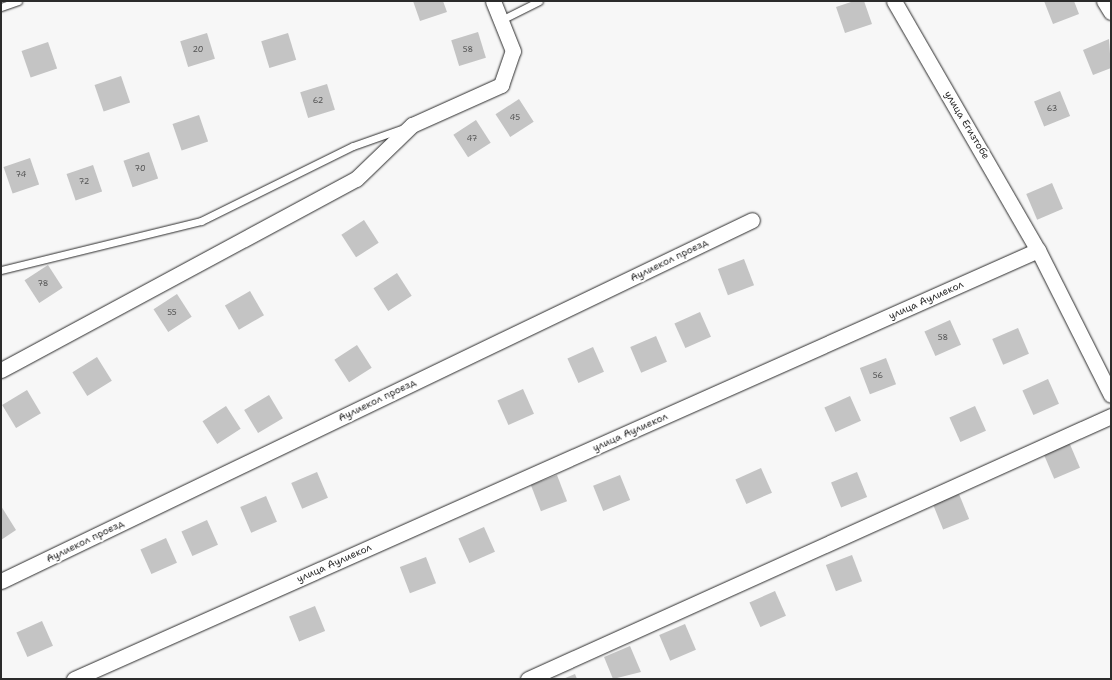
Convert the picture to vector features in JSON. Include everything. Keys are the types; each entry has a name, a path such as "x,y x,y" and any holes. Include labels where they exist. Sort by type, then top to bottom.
{"street":[{"path":"1,370 356,180 412,125 501,85 514,51 503,19 493,1"},
{"name":"улица Егизтобе","path":"894,1 1038,250"},
{"path":"1104,1 1111,12"},
{"name":"Аулиекол проезд","path":"1,581 752,220"},
{"path":"1038,250 1111,395"},
{"name":"улица Аулиекол","path":"74,679 1038,250"},
{"path":"528,679 1111,416"}],"lane":[{"path":"1,7 18,1"},
{"path":"503,19 539,1"},
{"path":"1,270 201,221 353,146 412,125"}],"building":[{"path":"413,1 443,1 447,12 420,21"},
{"path":"854,1 864,1 872,24 845,33 836,7"},
{"path":"1044,1 1074,1 1079,14 1053,24"},
{"path":"478,32 486,58 459,66 451,40"},
{"path":"207,33 215,59 188,67 180,41"},
{"path":"288,33 296,60 269,68 261,41"},
{"path":"1109,39 1111,68 1093,75 1083,50"},
{"path":"48,42 57,68 31,78 22,51"},
{"path":"121,76 130,102 104,112 95,85"},
{"path":"327,84 335,110 308,118 300,92"},
{"path":"1060,91 1070,116 1044,127 1034,101"},
{"path":"519,99 534,122 510,137 496,114"},
{"path":"199,115 208,141 182,151 173,124"},
{"path":"476,120 491,143 468,157 453,135"},
{"path":"149,152 158,178 133,187 123,161"},
{"path":"30,158 39,184 13,194 4,167"},
{"path":"93,165 102,191 76,201 67,174"},
{"path":"1052,183 1063,209 1037,220 1026,194"},
{"path":"364,220 379,243 356,257 341,235"},
{"path":"744,259 754,285 728,295 718,269"},
{"path":"48,265 63,288 39,303 25,280"},
{"path":"397,273 412,296 388,311 374,288"},
{"path":"250,291 264,315 239,330 225,306"},
{"path":"177,294 192,317 168,332 154,309"},
{"path":"700,312 711,337 685,348 674,323"},
{"path":"950,320 961,345 935,356 924,331"},
{"path":"1018,328 1029,354 1003,365 992,339"},
{"path":"656,336 667,362 641,373 630,347"},
{"path":"357,345 372,368 349,382 334,360"},
{"path":"593,347 604,372 578,383 567,358"},
{"path":"97,357 112,381 87,396 72,372"},
{"path":"886,358 896,384 870,394 860,368"},
{"path":"1048,379 1059,404 1033,415 1022,390"},
{"path":"523,389 534,414 508,425 497,400"},
{"path":"27,390 41,413 16,428 2,405"},
{"path":"269,395 283,418 258,433 244,410"},
{"path":"850,396 861,421 835,432 824,407"},
{"path":"226,406 241,429 217,444 203,421"},
{"path":"975,406 986,431 960,442 949,417"},
{"path":"1069,442 1080,468 1054,479 1043,453"},
{"path":"761,468 772,493 746,504 735,479"},
{"path":"317,472 328,498 302,509 291,483"},
{"path":"857,472 867,497 841,508 831,482"},
{"path":"557,475 567,501 541,511 531,485"},
{"path":"620,475 630,500 603,511 593,486"},
{"path":"959,494 969,519 943,530 933,504"},
{"path":"266,496 277,522 251,533 240,507"},
{"path":"1,506 16,530 1,540"},
{"path":"207,520 218,545 192,556 181,531"},
{"path":"484,527 495,552 469,563 458,538"},
{"path":"166,538 177,563 151,574 140,549"},
{"path":"852,555 862,581 836,591 826,565"},
{"path":"426,557 436,583 410,593 400,567"},
{"path":"775,591 786,616 760,627 749,602"},
{"path":"315,606 325,631 299,642 289,616"},
{"path":"42,621 53,646 27,657 16,632"},
{"path":"685,624 696,650 670,661 659,635"},
{"path":"630,646 641,672 613,679 604,657"},
{"path":"575,674 577,679 563,679"}]}
